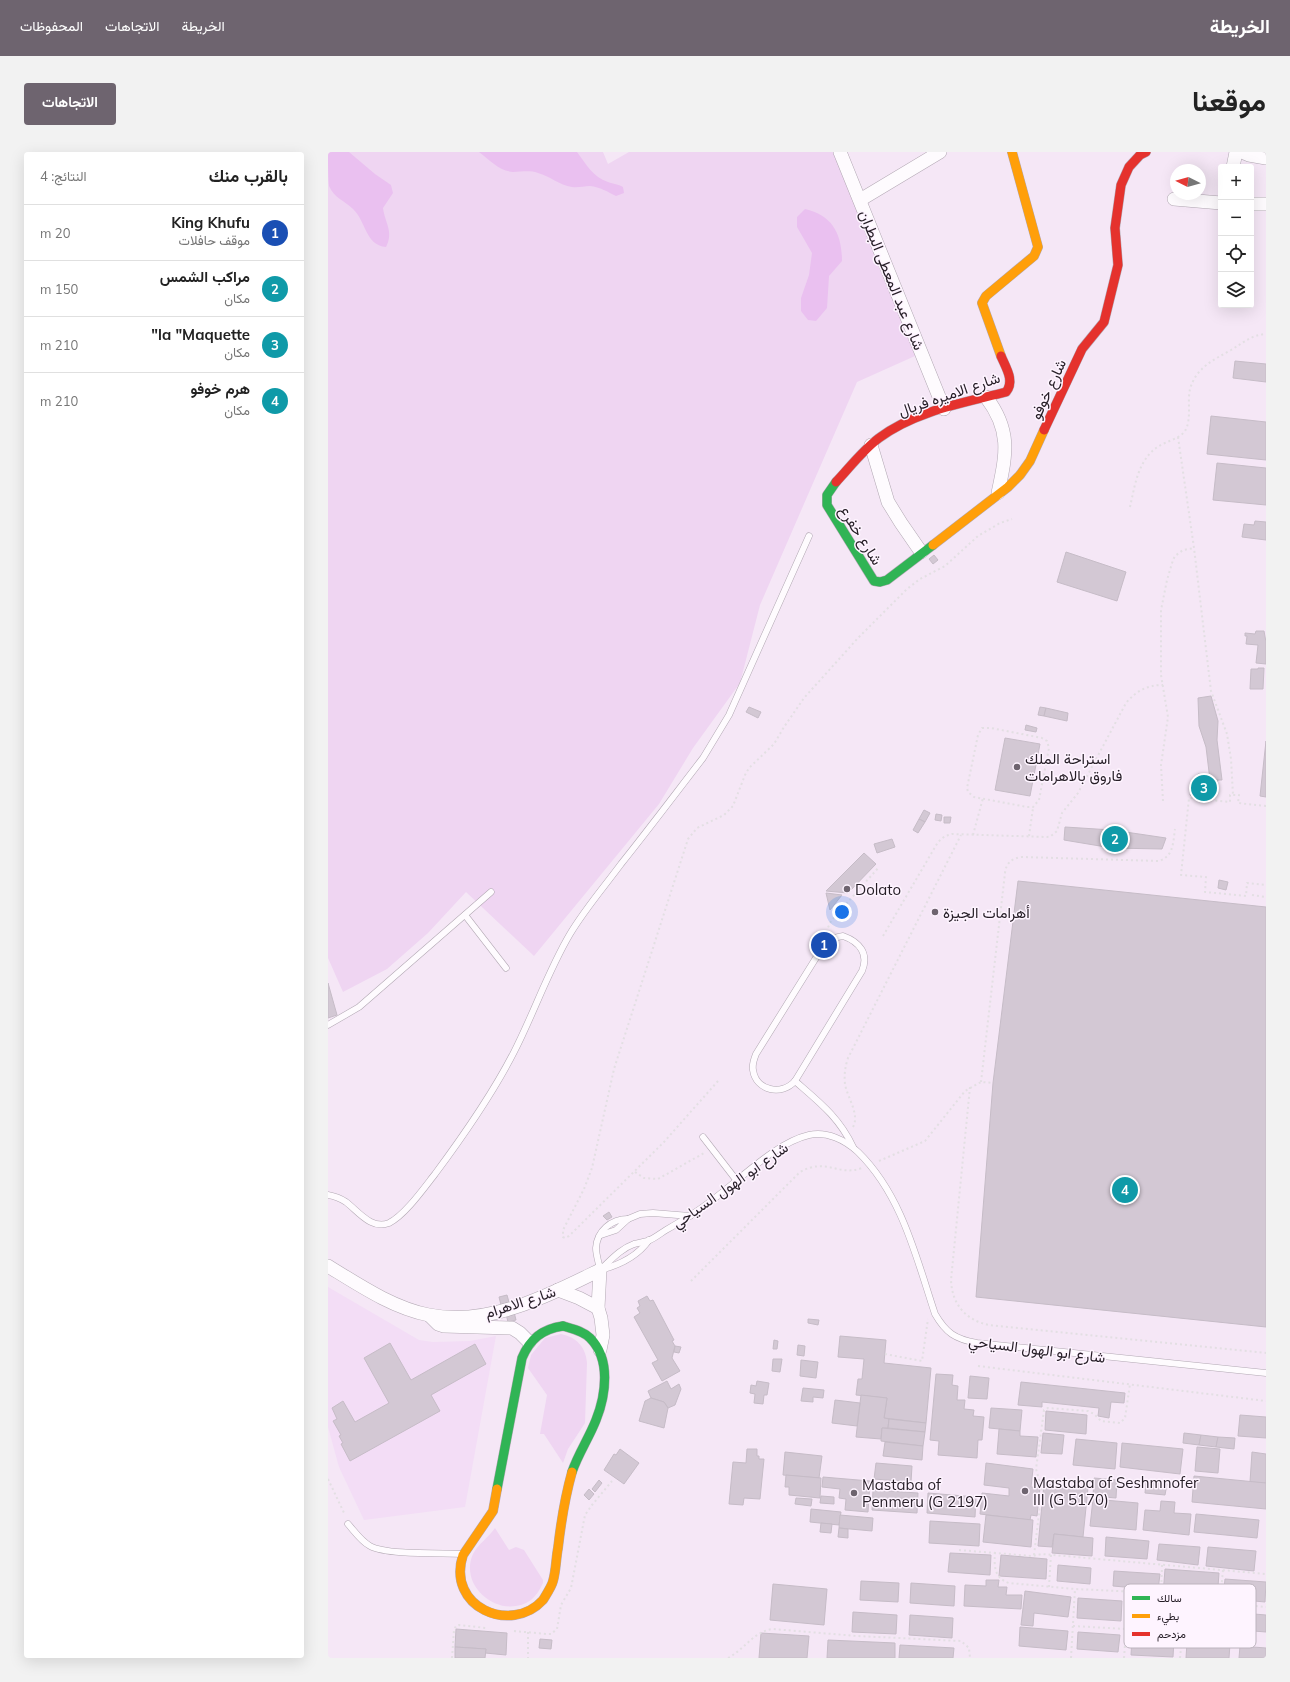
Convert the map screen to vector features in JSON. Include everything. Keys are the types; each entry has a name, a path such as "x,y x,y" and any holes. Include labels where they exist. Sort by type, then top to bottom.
{"street":[{"name":"شارع عبد المعطى البطران","path":"840,152 944,409"},
{"path":"860,200 940,152"},
{"name":"شارع الاميره فريال","path":"826,498 833,485 871,445 896,427 944,409 1006,392 1011,386 1011,381 982,303 986,296 1034,256 1038,248 1037,239 1012,152"},
{"name":"شارع خوفو","path":"878,583 882,583 889,579 921,552 998,494 1014,481 1030,461 1082,349 1104,322 1118,265 1116,228 1121,185 1128,166 1140,155 1146,152"},
{"path":"1234,164 1236,152"},
{"path":"1242,152 1249,155 1266,158"},
{"path":"1174,200 1218,203"},
{"path":"1254,204 1266,204"},
{"path":"986,397 1001,422 1005,440 1005,460 998,494"},
{"path":"871,445 888,502 921,552"},
{"name":"شارع خفرع","path":"826,498 826,503 830,512 872,579 878,583"},
{"name":"شارع الاهرام","path":"328,1266 377,1295 398,1304 429,1315 458,1317 486,1314 508,1309 558,1290 600,1270"},
{"path":"600,1270 598,1308 603,1328 600,1350"},
{"path":"558,1290 579,1298 598,1308"},
{"path":"429,1315 438,1324 444,1326 512,1328 520,1333 529,1342"},
{"path":"555,1327 570,1327 585,1333 600,1350 604,1365 604,1379 600,1406 597,1418 573,1467 553,1582 545,1598 532,1609 516,1615 499,1615 484,1611 471,1600 462,1586 460,1570 463,1554 467,1547 485,1527 493,1511 522,1358 529,1342 541,1332 548,1329 555,1327"}],"lane":[{"path":"328,1195 345,1201 367,1220 374,1224 389,1222 416,1198 470,1128 500,1078 527,1025 554,964 570,934 703,758 716,737 740,693 809,536"},
{"path":"328,1025 359,1007 491,892"},
{"path":"465,915 506,968"},
{"path":"843,936 850,938 860,945 863,951 865,965 795,1081 788,1088 783,1090 771,1089 765,1086 756,1076 753,1070 754,1059 824,945 829,940 836,937 843,936"},
{"path":"795,1081 829,1111 847,1134 853,1148"},
{"name":"شارع ابو الهول السياحي","path":"600,1270 621,1251 634,1244 649,1240 690,1216 779,1149 794,1140 810,1134 826,1134 841,1139 853,1148 870,1164 889,1192 901,1216 935,1314 941,1326 951,1335 964,1341 977,1343 1266,1373"},
{"path":"703,1137 737,1181"},
{"path":"600,1270 596,1249 597,1242 601,1235 616,1230 628,1220 640,1214 653,1212 690,1216"},
{"name":"شارع ابو الهول السياحي","path":"600,1270 618,1265 633,1257 649,1240"},
{"path":"348,1524 363,1541 375,1548 389,1551 463,1554"}],"path":[{"path":"1130,508 1137,477 1143,462 1154,450 1178,437 1187,427 1190,388 1194,378 1217,357 1248,339 1266,334"},
{"path":"1178,437 1194,548 1211,691 1227,734 1231,759 1233,795"},
{"path":"718,1081 635,1172 568,1238 563,1237 562,1233 584,1189 592,1168 614,1069 688,839 697,828 724,815 733,806 749,768 774,744 804,698 858,638 907,589 920,579 945,566 978,536 1000,523 1012,519"},
{"path":"1162,801 1161,765 1168,717 1163,685 1160,626 1170,565 1175,556 1183,550 1194,548"},
{"path":"883,936 938,842 949,835 1047,837 1051,836 1057,831 1062,813 1078,793 1126,703 1142,689 1156,685 1163,685"},
{"path":"1028,836 1033,807 1039,800 1049,748 1047,741 1042,738 991,728 982,728 978,735 967,788 970,795 1033,807"},
{"path":"1266,806 1238,803 1239,795 1230,795 1230,802 1188,798 1181,875 1206,877 1205,892 1246,896 1247,883 1266,885"},
{"path":"973,835 983,798"},
{"path":"981,1082 1005,873 1008,863 1012,859 1022,857 1159,861 1170,854 1175,829"},
{"path":"847,1134 852,1128 856,1119 845,1082 848,1058 961,835"},
{"path":"824,945 831,922 879,867"},
{"path":"1252,895 1266,897"},
{"path":"691,1282 800,1172 820,1166 854,1171 925,1141 961,1095 970,1087 981,1082 993,1082"},
{"path":"970,1087 951,1280 957,1303 967,1316 989,1325 1266,1354"},
{"path":"635,1172 644,1178 658,1179 712,1149"},
{"path":"885,1354 922,1361 928,1315"},
{"path":"978,1366 1266,1401"},
{"path":"1034,1555 1042,1490 1036,1469 1044,1410 1048,1408 1088,1411 1104,1422 1120,1423 1125,1418 1130,1384"},
{"path":"328,1479 348,1524"},
{"path":"960,1550 1034,1555 1051,1554 1266,1574"},
{"path":"995,1552 995,1569 1001,1580 1009,1583 1075,1589 1124,1591"},
{"path":"1049,1587 1051,1554"},
{"path":"1161,1584 1162,1564"},
{"path":"1221,1584 1222,1570"},
{"path":"1071,1658 1075,1589"},
{"path":"1256,1606 1266,1607"},
{"path":"1073,1626 1124,1629"},
{"path":"728,1658 739,1651 761,1632 773,1629 857,1636 961,1640 968,1648 970,1658"},
{"path":"528,1632 528,1658"},
{"path":"1124,1658 1125,1648"},
{"path":"1180,1658 1181,1648"}],"shaded area":[{"path":"328,152 603,152 608,164 629,152 840,152 915,356 857,382 760,605 740,683 693,748 659,804 534,956 466,892 428,933 387,969 343,992 328,958"},
{"path":"328,152 349,152 375,174 391,185 393,193 383,208 389,232 386,247 374,242 353,209 331,190 329,186"},
{"path":"479,152 577,152 598,177 623,187 624,193 616,196 604,190 590,186 567,186 535,172 513,172 503,170"},
{"path":"805,209 823,216 829,221 838,235 842,252 842,261 829,276 827,308 816,321 808,320 801,311 801,298 809,275 812,253 797,227 797,217"},
{"path":"328,1287 419,1340 433,1342 470,1341 496,1336 465,1507 364,1520 339,1467 328,1427"},
{"path":"561,1334 576,1340 585,1352 587,1363 585,1423 568,1449 563,1463 544,1434 540,1434 547,1395 528,1368 531,1355 545,1338"},
{"path":"495,1528 509,1550 516,1547 524,1550 543,1580 543,1583 535,1596 531,1600 519,1605 507,1606 496,1603 485,1597 477,1589 472,1578 470,1566 473,1554"}],"building":[{"path":"1235,361 1266,364 1266,382 1233,378"},
{"path":"1211,416 1266,422 1266,460 1207,454"},
{"path":"1217,463 1266,468 1266,505 1213,500"},
{"path":"1255,521 1266,522 1266,540 1242,537 1244,524 1254,525"},
{"path":"1066,552 1126,572 1117,601 1057,582"},
{"path":"934,555 938,560 933,564 929,559"},
{"path":"1256,631 1264,631 1266,642 1266,664 1256,663 1258,645 1246,644 1247,636 1245,636 1245,633 1255,634"},
{"path":"1264,668 1263,689 1250,689 1251,669"},
{"path":"1211,696 1218,721 1217,740 1222,780 1210,780 1206,747 1199,726 1198,698"},
{"path":"749,707 761,712 758,718 746,712"},
{"path":"1040,707 1046,708 1044,716 1038,715"},
{"path":"1046,708 1068,713 1067,721 1044,716"},
{"path":"1026,725 1037,728 1036,732 1025,730"},
{"name":"استراحة الملك فاروق بالاهرامات","path":"1005,738 1040,744 1030,796 995,790"},
{"path":"1266,741 1266,797 1260,796"},
{"path":"1198,774 1209,775 1210,780 1218,780 1211,798 1190,795"},
{"path":"924,810 930,813 925,822 919,819"},
{"path":"936,814 942,815 941,821 935,820"},
{"path":"944,817 951,817 950,823 944,823"},
{"path":"919,819 925,822 918,833 913,830"},
{"path":"1065,827 1112,830 1166,838 1162,849 1112,848 1064,840"},
{"path":"892,839 895,847 877,853 874,844"},
{"path":"864,853 876,864 848,893 826,891"},
{"path":"1219,880 1228,882 1226,890 1218,888"},
{"path":"1018,881 1266,907 1266,1327 976,1297 993,1083"},
{"path":"826,893 842,895 830,910"},
{"path":"328,983 337,1015 328,1018"},
{"path":"609,1212 612,1217 607,1220 603,1216"},
{"path":"507,1295 509,1302 501,1305 499,1297"},
{"path":"647,1296 650,1301 653,1300 674,1340 672,1341 675,1346 672,1358 680,1371 662,1381 652,1363 658,1360 634,1317 640,1313 637,1308 640,1306 638,1301"},
{"path":"514,1312 516,1320 508,1322 506,1314"},
{"path":"808,1319 819,1320 818,1325 808,1323"},
{"path":"840,1336 886,1340 884,1363 931,1368 926,1423 884,1418 887,1398 856,1395 858,1379 862,1379 864,1359 838,1357"},
{"path":"774,1340 778,1341 777,1349 773,1349"},
{"path":"390,1343 411,1380 475,1344 486,1364 431,1395 440,1411 350,1461 341,1444 343,1443 339,1436 341,1435 333,1421 337,1419 332,1408 343,1401 355,1422 389,1403 364,1358"},
{"path":"798,1345 805,1346 804,1356 797,1355"},
{"path":"675,1346 681,1347 679,1353 674,1352"},
{"path":"773,1359 782,1359 780,1372 772,1371"},
{"path":"801,1360 818,1362 816,1378 800,1376"},
{"path":"936,1374 953,1375 952,1385 958,1386 957,1400 965,1400 964,1409 974,1410 973,1416 984,1417 982,1440 978,1440 977,1458 938,1455 939,1441 930,1440"},
{"path":"970,1376 989,1378 987,1399 968,1398"},
{"path":"667,1381 671,1389 679,1384 681,1389 675,1405 668,1408 664,1402 651,1398 648,1391"},
{"path":"757,1381 769,1383 767,1395 764,1395 763,1404 754,1403 755,1394 750,1393 751,1385 756,1386"},
{"path":"1021,1382 1125,1393 1124,1403 1111,1402 1109,1418 1098,1416 1099,1408 1042,1402 1042,1407 1018,1405"},
{"path":"803,1388 824,1390 823,1398 813,1397 813,1402 801,1401"},
{"path":"861,1395 887,1398 884,1418 889,1419 888,1428 882,1428 881,1439 856,1437"},
{"path":"651,1398 664,1402 668,1408 664,1428 639,1421 645,1401"},
{"path":"835,1400 860,1403 857,1426 832,1423"},
{"path":"991,1408 1022,1410 1020,1431 989,1428"},
{"path":"1046,1411 1087,1415 1086,1434 1045,1430"},
{"path":"1240,1415 1266,1417 1266,1438 1238,1436"},
{"path":"889,1419 926,1423 925,1432 888,1428"},
{"path":"882,1428 925,1432 923,1446 881,1441"},
{"path":"999,1429 1020,1431 1020,1436 1038,1437 1036,1457 997,1454"},
{"path":"1043,1433 1064,1435 1062,1454 1041,1453"},
{"path":"1184,1433 1201,1435 1199,1445 1183,1443"},
{"path":"1201,1435 1218,1437 1216,1447 1199,1445"},
{"path":"1218,1437 1235,1438 1234,1449 1216,1447"},
{"path":"1076,1439 1117,1443 1115,1469 1073,1465"},
{"path":"885,1442 923,1446 922,1460 883,1456"},
{"path":"1122,1443 1183,1449 1180,1474 1120,1467"},
{"path":"1197,1447 1220,1449 1218,1473 1195,1471"},
{"path":"620,1449 639,1463 624,1484 604,1470 614,1454 616,1455"},
{"path":"747,1449 757,1449 757,1456 759,1456 759,1459 764,1459 760,1499 744,1498 743,1505 729,1504 733,1462 746,1463"},
{"path":"785,1452 822,1456 819,1478 783,1475"},
{"path":"1252,1452 1266,1454 1266,1483 1250,1482"},
{"path":"876,1463 912,1466 911,1482 874,1479"},
{"name":"Mastaba of Seshmnofer III (G 5170)","path":"986,1463 1033,1469 1031,1487 1040,1488 1037,1516 1031,1515 1030,1520 980,1514 982,1493 1009,1496 1009,1488 984,1485"},
{"path":"786,1475 821,1478 820,1498 789,1495 789,1487 785,1487"},
{"path":"1194,1476 1266,1483 1266,1509 1192,1502"},
{"name":"Mastaba of Penmeru (G 2197)","path":"823,1477 870,1481 868,1512 845,1510 846,1499 839,1498 840,1489 822,1487"},
{"path":"1094,1478 1117,1480 1116,1498 1093,1496"},
{"path":"599,1480 602,1483 595,1492 592,1489"},
{"path":"1146,1482 1167,1484 1165,1495 1145,1493"},
{"path":"1044,1484 1088,1488 1083,1537 1054,1534 1052,1547 1038,1546"},
{"path":"589,1489 594,1494 589,1500 584,1495"},
{"path":"873,1490 918,1493 917,1513 872,1510"},
{"path":"928,1493 976,1497 975,1517 927,1513"},
{"path":"821,1496 834,1497 834,1504 820,1503"},
{"path":"796,1498 812,1499 811,1506 795,1504"},
{"path":"1093,1499 1138,1503 1136,1530 1090,1526"},
{"path":"1161,1501 1175,1502 1174,1513 1191,1514 1189,1535 1143,1530 1145,1510 1160,1511"},
{"path":"811,1509 841,1512 839,1525 810,1522"},
{"path":"1196,1514 1259,1520 1257,1538 1194,1532"},
{"path":"840,1515 873,1518 872,1531 839,1528"},
{"path":"986,1515 1033,1520 1031,1547 983,1542"},
{"path":"930,1521 980,1524 979,1546 929,1543"},
{"path":"821,1523 832,1524 831,1533 820,1532"},
{"path":"839,1528 848,1529 848,1538 838,1537"},
{"path":"1054,1534 1093,1538 1092,1556 1052,1553"},
{"path":"1106,1537 1149,1541 1147,1559 1105,1556"},
{"path":"1159,1544 1200,1547 1198,1565 1157,1560"},
{"path":"1208,1547 1256,1551 1254,1571 1206,1566"},
{"path":"950,1553 991,1555 990,1575 948,1572"},
{"path":"1001,1555 1047,1559 1046,1579 999,1576"},
{"path":"1058,1565 1091,1568 1090,1584 1057,1581"},
{"path":"1165,1569 1219,1573 1218,1584 1164,1584"},
{"path":"1114,1571 1160,1574 1159,1584 1124,1584 1124,1587 1113,1586"},
{"path":"1225,1579 1266,1582 1265,1602 1256,1601 1256,1584 1224,1584"},
{"path":"986,1580 999,1580 998,1587 1007,1587 1006,1595 1022,1595 1021,1609 964,1606 965,1585 986,1586"},
{"path":"861,1581 899,1583 898,1602 860,1600"},
{"path":"911,1583 955,1586 954,1606 910,1603"},
{"path":"773,1584 827,1589 824,1625 770,1620"},
{"path":"1025,1591 1071,1597 1068,1617 1034,1613 1033,1626 1021,1625"},
{"path":"1078,1598 1122,1601 1121,1621 1077,1618"},
{"path":"853,1612 897,1615 896,1634 852,1632"},
{"path":"1256,1614 1266,1615 1266,1632 1256,1631"},
{"path":"910,1615 953,1618 952,1638 909,1635"},
{"path":"1020,1627 1068,1631 1066,1650 1019,1646"},
{"path":"456,1629 507,1633 506,1655 485,1653 486,1649 455,1647"},
{"path":"1078,1632 1120,1635 1118,1652 1077,1649"},
{"path":"761,1633 809,1636 807,1658 759,1658"},
{"path":"540,1639 552,1640 551,1649 539,1648"},
{"path":"828,1640 895,1643 895,1658 827,1658"},
{"path":"900,1645 954,1648 953,1658 899,1658"},
{"path":"455,1647 486,1649 485,1658 455,1658"},
{"path":"1131,1648 1174,1648 1173,1657 1131,1655"},
{"path":"1187,1648 1230,1648 1229,1658 1186,1658"},
{"path":"1240,1648 1266,1648 1266,1658 1239,1658"}],"traffic: fast":[{"path":"836,482 827,495 827,505 874,581 880,582 887,580 933,545"},
{"path":"563,1326 581,1332 590,1338 597,1347 601,1356 605,1378 599,1410 593,1427 572,1472"},
{"path":"497,1489 522,1358 533,1340 543,1332 563,1326"}],"traffic: slow":[{"path":"1001,356 982,303 986,296 1034,256 1038,247 1012,152"},
{"path":"933,545 1008,487 1020,475 1030,461 1044,430"},
{"path":"497,1489 493,1511 463,1555 460,1573 464,1589 472,1601 485,1610 499,1615 515,1615 530,1610 543,1600 552,1583 555,1573 560,1529 572,1472"}],"traffic: jam":[{"path":"1044,430 1082,349 1104,322 1118,265 1115,228 1121,185 1129,167 1140,155 1146,152"},
{"path":"836,482 879,438 908,421 924,414 956,404 1006,392 1009,388 1010,379 1001,356"}],"place":[{"name":"استراحة الملك فاروق بالاهرامات","path":"1017,767"},
{"name":"la \"Maquette\"","path":"1204,788"},
{"name":"مراكب الشمس","path":"1115,839"},
{"name":"Dolato","path":"847,889"},
{"name":"أهرامات الجيزة","path":"935,912"},
{"name":"King Khufu","path":"824,945"},
{"name":"هرم خوفو","path":"1125,1190"},
{"name":"Mastaba of Seshmnofer III (G 5170)","path":"1025,1491"},
{"name":"Mastaba of Penmeru (G 2197)","path":"854,1493"}]}
